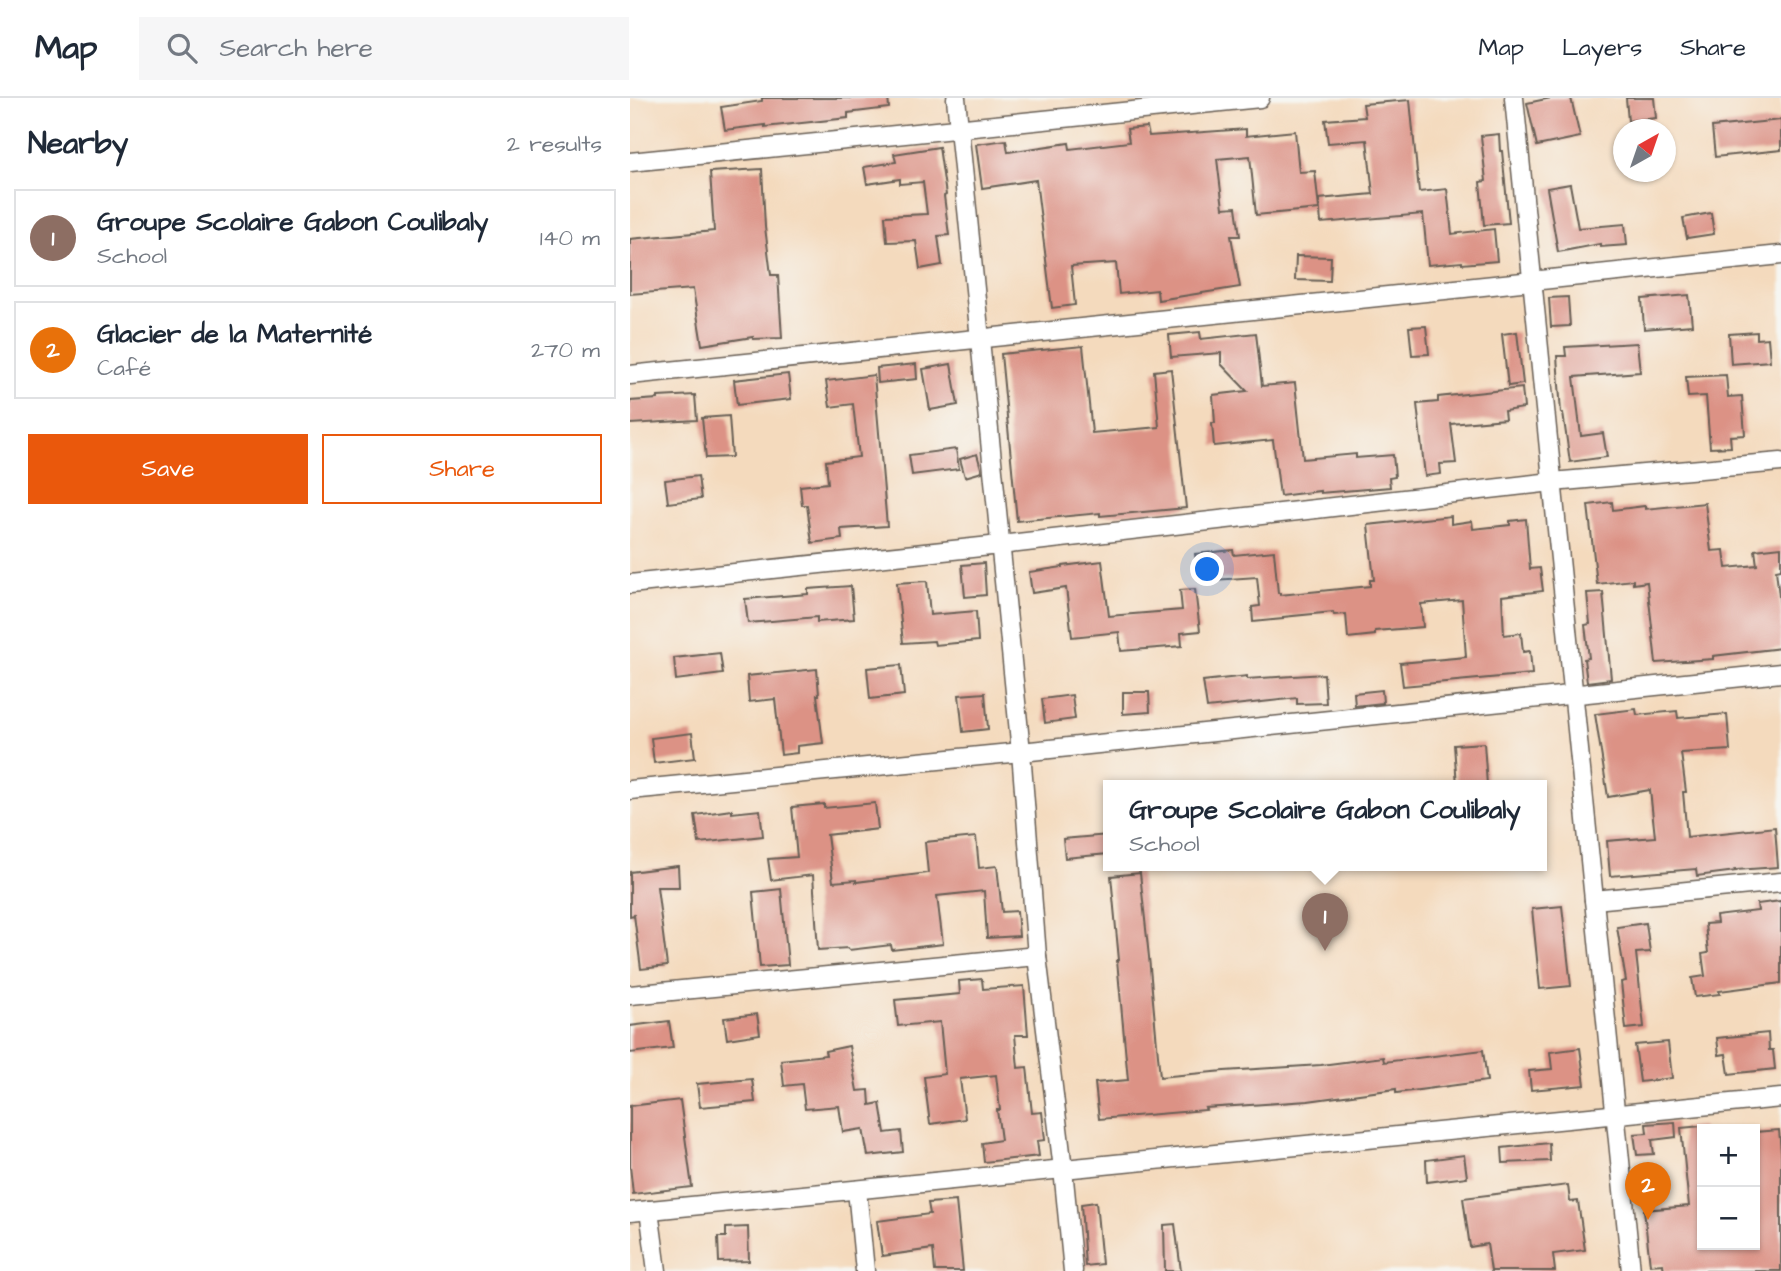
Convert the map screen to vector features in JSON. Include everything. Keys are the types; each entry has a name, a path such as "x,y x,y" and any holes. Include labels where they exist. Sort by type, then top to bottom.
{"street":[{"path":"956,98 1021,752 1037,956 1073,1271"},
{"path":"630,162 1259,98"},
{"path":"1514,98 1631,1271"},
{"path":"630,375 1781,255"},
{"path":"630,584 1552,482 1781,462"},
{"path":"630,790 1781,673"},
{"path":"1594,900 1781,883"},
{"path":"630,995 1037,956"},
{"path":"630,1212 1781,1098"},
{"path":"857,1190 865,1271"},
{"path":"649,1210 657,1271"}],"building":[{"path":"762,98 888,98 889,108 848,113 848,118 725,130 721,107 762,101"},
{"path":"1551,98 1571,98 1580,137 1537,146 1527,103"},
{"path":"1626,98 1654,98 1656,118 1628,119"},
{"path":"1410,100 1419,192 1447,189 1452,234 1494,229 1497,261 1428,265 1423,214 1321,223 1319,199 1373,194 1367,140 1328,143 1325,120 1365,117 1363,104"},
{"path":"1781,120 1781,150 1715,157 1712,127"},
{"path":"1147,127 1149,136 1246,129 1246,136 1295,131 1299,172 1315,171 1319,209 1256,215 1250,156 1217,159 1223,208 1236,207 1240,236 1231,236 1240,287 1158,300 1157,290 1119,294 1116,263 1071,266 1075,305 1052,308 1036,180 982,188 976,144 1006,140 1008,152 1069,143 1070,149 1129,142 1127,129"},
{"path":"1499,134 1509,223 1484,225 1480,182 1486,181 1481,136"},
{"path":"939,147 949,235 938,236 942,265 920,269 916,241 887,242 885,216 927,214 923,182 900,184 900,179 867,184 864,167 896,162 894,154"},
{"path":"762,169 765,227 771,275 778,275 782,338 753,337 702,345 693,289 630,294 630,239 714,231 710,172"},
{"path":"1570,184 1578,228 1625,224 1627,245 1600,247 1600,244 1558,252 1547,188"},
{"path":"1711,213 1714,234 1687,238 1683,218"},
{"path":"1296,256 1331,257 1330,281 1295,280"},
{"path":"1689,295 1692,325 1644,329 1642,299"},
{"path":"1568,297 1570,326 1551,327 1549,298"},
{"path":"1426,326 1429,354 1412,355 1409,327"},
{"path":"1200,332 1201,339 1256,333 1262,386 1295,383 1303,459 1356,454 1356,458 1393,455 1395,477 1389,478 1390,487 1280,496 1273,440 1214,446 1213,395 1247,391 1221,364 1221,353 1171,357 1169,335"},
{"path":"1517,332 1523,384 1508,386 1502,334"},
{"path":"1757,332 1757,339 1768,338 1770,361 1731,364 1729,334"},
{"path":"1637,343 1640,372 1574,377 1581,436 1603,433 1607,457 1570,462 1561,413 1557,356 1566,356 1565,347"},
{"path":"1083,346 1092,433 1159,427 1154,371 1171,369 1186,508 1017,521 1001,354"},
{"path":"916,364 917,379 878,383 877,368"},
{"path":"951,364 958,405 930,410 923,369"},
{"path":"788,374 791,399 737,405 734,380"},
{"path":"874,375 887,526 841,529 842,539 812,543 807,505 802,505 800,486 828,483 826,461 859,457 853,404 830,407 826,381"},
{"path":"1726,375 1728,397 1742,396 1745,435 1730,436 1731,447 1710,448 1706,396 1688,397 1686,377"},
{"path":"1522,388 1524,408 1504,411 1505,419 1451,424 1456,463 1440,464 1441,474 1425,476 1417,404 1438,402 1438,397"},
{"path":"695,395 697,420 630,424 630,401"},
{"path":"729,416 732,457 706,458 702,418"},
{"path":"956,449 959,469 912,475 909,455"},
{"path":"977,454 982,472 965,477 960,459"},
{"path":"698,476 701,499 668,503 665,480"},
{"path":"1612,502 1613,510 1705,503 1711,551 1724,550 1726,568 1757,565 1755,550 1781,547 1781,569 1776,570 1781,614 1781,648 1713,656 1713,659 1656,663 1647,582 1633,584 1633,580 1597,584 1588,505"},
{"path":"1451,516 1451,524 1472,521 1473,529 1510,525 1510,521 1526,519 1530,569 1540,568 1543,591 1502,596 1504,635 1521,633 1523,652 1530,651 1532,674 1403,686 1400,663 1466,657 1462,600 1421,604 1423,627 1375,631 1375,635 1348,638 1346,614 1334,615 1333,612 1253,622 1252,607 1260,606 1257,577 1199,581 1195,554 1233,550 1234,555 1274,551 1280,595 1370,586 1370,580 1374,580 1368,525"},
{"path":"1102,561 1109,616 1182,610 1180,590 1195,589 1200,631 1181,633 1182,646 1121,651 1119,632 1072,637 1066,588 1032,593 1029,572"},
{"path":"984,563 986,595 965,597 962,565"},
{"path":"927,581 930,615 976,611 978,641 935,645 934,641 903,643 897,583"},
{"path":"851,586 854,619 817,622 817,617 748,623 745,599 808,594 808,589"},
{"path":"1603,592 1611,679 1587,682 1584,659 1589,658 1585,625 1590,624 1587,593"},
{"path":"720,653 723,674 676,680 674,658"},
{"path":"901,665 904,695 870,699 867,668"},
{"path":"817,669 817,695 823,743 797,746 797,753 781,755 775,699 749,702 747,676"},
{"path":"1324,674 1326,703 1297,704 1297,698 1207,708 1203,681 1247,676 1247,679"},
{"path":"1382,690 1383,703 1355,706 1354,693"},
{"path":"1123,692 1149,692 1150,712 1123,714"},
{"path":"985,693 988,729 963,732 959,695"},
{"path":"1072,695 1075,719 1045,723 1042,699"},
{"path":"1636,709 1637,715 1677,711 1678,718 1727,714 1730,750 1681,753 1686,792 1683,792 1687,837 1775,827 1778,867 1697,876 1696,869 1610,876 1607,841 1655,837 1650,790 1608,797 1595,714"},
{"path":"692,733 695,758 654,763 651,738"},
{"path":"1484,743 1487,780 1457,780 1454,745"},
{"path":"875,803 878,829 827,835 833,882 856,882 928,873 925,842 976,837 979,868 997,866 1002,912 1017,911 1019,936 987,938 984,891 937,896 943,944 892,950 891,945 849,950 818,950 813,875 771,880 768,859 797,857 792,807 824,804 824,808"},
{"path":"732,810 732,813 760,810 763,836 699,843 695,815"},
{"path":"1103,835 1103,854 1065,858 1063,839"},
{"path":"678,866 679,887 657,887 667,966 641,969 634,915 630,916 630,872"},
{"path":"1140,873 1160,1077 1321,1065 1383,1057 1384,1062 1483,1050 1487,1081 1396,1093 1396,1089 1308,1101 1099,1119 1095,1083 1128,1080 1111,876"},
{"path":"781,889 788,965 760,967 753,892"},
{"path":"1781,901 1781,983 1695,997 1692,978 1705,976 1702,954 1708,953 1705,924 1717,923 1716,916 1758,911 1757,904"},
{"path":"1562,906 1571,986 1540,989 1532,909"},
{"path":"1646,923 1650,952 1636,953 1644,1027 1626,1029 1621,982 1626,981 1617,927"},
{"path":"982,979 983,989 1024,986 1028,1035 1015,1035 1018,1068 1027,1067 1032,1113 1042,1112 1045,1140 1037,1141 1039,1156 984,1162 982,1143 1001,1140 996,1075 960,1079 965,1119 930,1124 924,1077 945,1074 940,1022 898,1026 895,1000 960,994 959,981"},
{"path":"757,1014 760,1034 727,1039 724,1018"},
{"path":"669,1021 673,1048 630,1053 630,1026"},
{"path":"1768,1033 1769,1050 1773,1050 1775,1069 1729,1074 1726,1054 1719,1055 1717,1038"},
{"path":"1668,1042 1672,1078 1640,1082 1635,1045"},
{"path":"849,1046 857,1091 869,1090 870,1105 880,1103 885,1133 901,1131 903,1152 868,1156 863,1129 843,1132 839,1106 805,1109 802,1084 784,1086 781,1060 826,1055 825,1051"},
{"path":"1580,1048 1585,1085 1531,1090 1529,1071 1552,1069 1550,1052"},
{"path":"752,1079 755,1102 700,1107 697,1084"},
{"path":"680,1100 692,1187 633,1194 630,1106"},
{"path":"1675,1122 1676,1137 1652,1140 1654,1154 1637,1155 1634,1134 1647,1133 1646,1124"},
{"path":"1697,1126 1697,1250 1760,1250 1760,1132 1779,1130 1781,1271 1664,1271 1663,1264 1650,1265 1644,1210 1689,1206 1681,1128"},
{"path":"1549,1143 1550,1161 1503,1163 1502,1148"},
{"path":"1464,1155 1467,1177 1427,1182 1426,1160"},
{"path":"1568,1185 1570,1202 1578,1201 1585,1250 1553,1254 1555,1271 1491,1271 1487,1244 1470,1247 1463,1198"},
{"path":"956,1201 963,1271 935,1271 933,1249 882,1256 877,1221 930,1214 928,1203"},
{"path":"1096,1202 1102,1264 1085,1266 1081,1204"},
{"path":"1175,1224 1181,1271 1165,1271 1164,1225"},
{"path":"748,1227 749,1261 719,1262 718,1237 726,1237 726,1228"}],"place":[{"name":"Groupe Scolaire Gabon Coulibaly","path":"1325,951"},
{"name":"Glacier de la Maternité","path":"1648,1220"}]}
